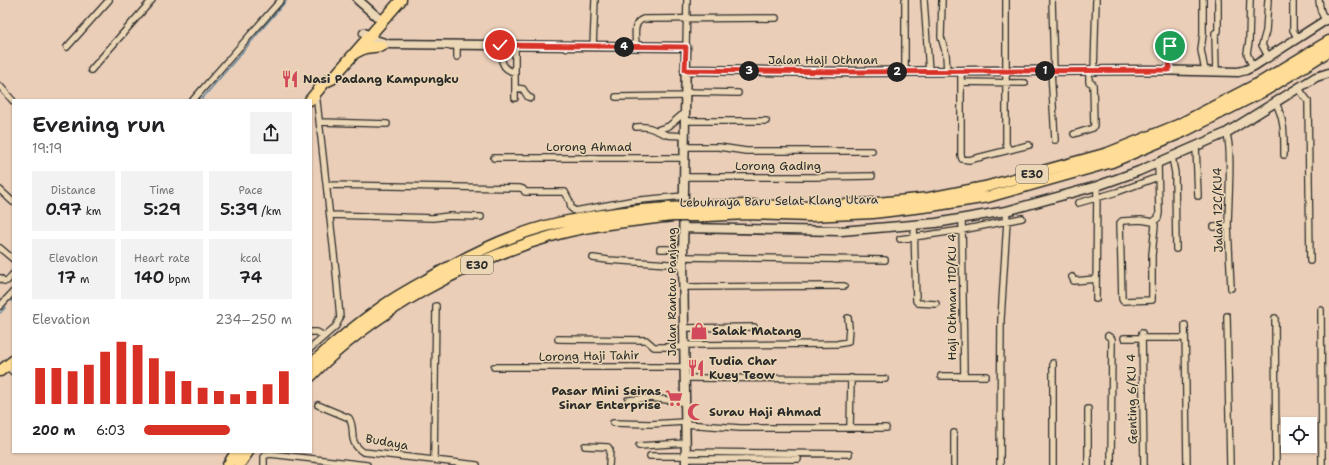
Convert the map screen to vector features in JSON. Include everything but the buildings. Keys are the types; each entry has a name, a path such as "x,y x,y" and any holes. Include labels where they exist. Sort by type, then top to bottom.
{"highway":[{"path":"384,44 376,36 378,23 393,0"},
{"path":"313,97 325,82 327,75 401,0"},
{"path":"325,82 332,79 355,53 365,37"},
{"name":"Lebuhraya Baru Selat Klang Utara","path":"707,211 747,205 811,207 877,203 929,198 985,187 1108,153 1178,125 1261,82 1329,41"},
{"path":"355,53 365,48 384,44"},
{"name":"Lebuhraya Baru Selat Klang Utara","path":"312,363 350,330 385,304 469,255 513,237 557,223 599,216 670,212 707,211 810,216 873,213 931,206 988,196 1112,162 1183,132 1266,90 1329,51"},
{"name":"Lebuhraya Baru Selat Klang Utara","path":"312,375 357,335 391,310 473,266 515,248 559,234 670,212"},
{"path":"228,465 235,453"},
{"path":"239,465 247,453"}],"street":[{"path":"67,48 109,0"},
{"path":"91,70 152,0"},
{"path":"194,99 281,0"},
{"path":"358,0 378,23"},
{"path":"593,46 594,0"},
{"name":"Jalan Rantau Panjang","path":"686,458 684,367 684,117 688,0"},
{"path":"905,0 905,72"},
{"path":"924,0 929,72"},
{"path":"942,0 941,37 946,54 947,72"},
{"path":"1006,0 1006,144 1009,150"},
{"path":"1052,0 1055,140"},
{"path":"1074,134 1092,128 1094,125 1093,84 1089,82 1092,71 1096,0"},
{"path":"1203,0 1203,34 1201,50 1205,71"},
{"path":"1216,71 1215,33 1218,31 1218,0"},
{"path":"1250,0 1250,42 1247,53 1254,66"},
{"path":"1268,0 1266,31 1262,45 1269,58"},
{"path":"1293,0 1293,30 1298,39"},
{"path":"1319,0 1322,15 1328,19"},
{"path":"636,47 636,24 639,20 643,19 776,18"},
{"name":"Jalan Haji Othman","path":"685,70 905,72 1169,70 1238,72 1246,70 1269,58 1328,19"},
{"path":"365,37 373,45 686,47"},
{"path":"457,45 457,57"},
{"path":"500,45 501,60 505,68 509,72 515,72"},
{"path":"515,45 515,98"},
{"path":"1169,70 1170,46"},
{"path":"962,72 962,159 969,160 1029,145"},
{"path":"684,228 841,231 914,226 962,220 1006,211 1097,186 1158,163 1226,133 1316,77 1329,73"},
{"path":"961,82 1025,83"},
{"path":"0,86 12,100"},
{"path":"515,88 523,89 528,97 531,98"},
{"path":"1299,88 1308,101 1310,260"},
{"path":"616,97 738,93"},
{"path":"312,347 336,326 340,318 320,122 313,97"},
{"path":"1276,103 1282,115 1284,155"},
{"path":"657,130 669,126 684,117 766,121"},
{"path":"320,122 387,124"},
{"path":"636,127 641,126 669,135 684,136"},
{"name":"Jalan 12C/KU4","path":"1226,133 1228,136 1229,155 1228,226 1231,288"},
{"path":"1196,146 1198,196"},
{"path":"684,147 719,147 746,151 872,151"},
{"path":"1172,157 1175,173 1176,249"},
{"name":"Lorong Ahmad","path":"494,158 684,158"},
{"path":"1153,222 1155,225 1152,255 1152,300 1123,301 1120,223 1122,221 1141,220 1153,222 1158,218 1158,163"},
{"name":"Lorong Gading","path":"684,177 872,176"},
{"path":"1078,203 1116,192 1158,177"},
{"path":"326,186 520,188 525,192 565,192 571,208 575,210 630,201 684,196"},
{"path":"1096,299 1097,186"},
{"path":"0,190 12,201"},
{"path":"1000,465 1001,319 1007,221 1006,211"},
{"path":"330,215 433,218 449,216 481,217"},
{"path":"900,239 962,230 1022,218"},
{"name":"Haji Othman 11D/KU 4","path":"962,220 964,376 986,376"},
{"path":"914,226 916,302 936,304"},
{"path":"1214,227 1228,226"},
{"path":"0,248 12,258"},
{"path":"660,249 684,257"},
{"path":"592,258 608,260 684,257 885,260"},
{"path":"0,278 7,281 12,275"},
{"path":"1072,278 1074,280 1096,279"},
{"path":"684,287 844,286"},
{"path":"0,306 12,293"},
{"path":"434,460 436,306"},
{"path":"1321,310 1322,465"},
{"path":"1227,316 1230,465"},
{"path":"558,339 646,340 654,347 837,344 848,342 848,318"},
{"path":"1275,318 1276,465"},
{"path":"1185,325 1187,465"},
{"path":"684,328 754,327"},
{"path":"312,332 317,332 324,336"},
{"path":"1124,338 1142,335 1185,338"},
{"name":"Genting 6/KU 4","path":"1142,335 1144,465"},
{"path":"1108,336 1112,339 1111,465"},
{"path":"1053,363 1053,465"},
{"name":"Lorong Haji Tahir","path":"494,367 684,367"},
{"path":"941,376 964,376"},
{"path":"685,378 885,379"},
{"path":"850,428 851,378"},
{"path":"628,400 650,398 685,402"},
{"name":"Budaya","path":"318,405 348,418 351,422 352,439 357,447 363,452 477,465"},
{"path":"1088,409 1088,465"},
{"path":"612,423 685,423 740,428 886,428"},
{"path":"954,433 954,465"},
{"path":"639,446 686,443"},
{"path":"585,446 608,447 610,450 609,465"},
{"path":"264,465 264,457 266,454 366,465"},
{"path":"686,458 849,454"},
{"path":"650,456 686,458 798,459"}],"waterway":[{"path":"202,99 287,0"},
{"path":"0,313 6,307"}],"place":[{"name":"Nasi Padang Kampungku","path":"290,79"},
{"name":"Salak Matang","path":"699,331"},
{"name":"Tudia Char Kuey Teow","path":"696,368"},
{"name":"Pasar Mini Seiras Sinar Enterprise","path":"674,398"},
{"name":"Surau Haji Ahmad","path":"696,412"}],"route":[{"path":"500,45 686,47 685,70 761,72 1169,70 1170,46"}]}
